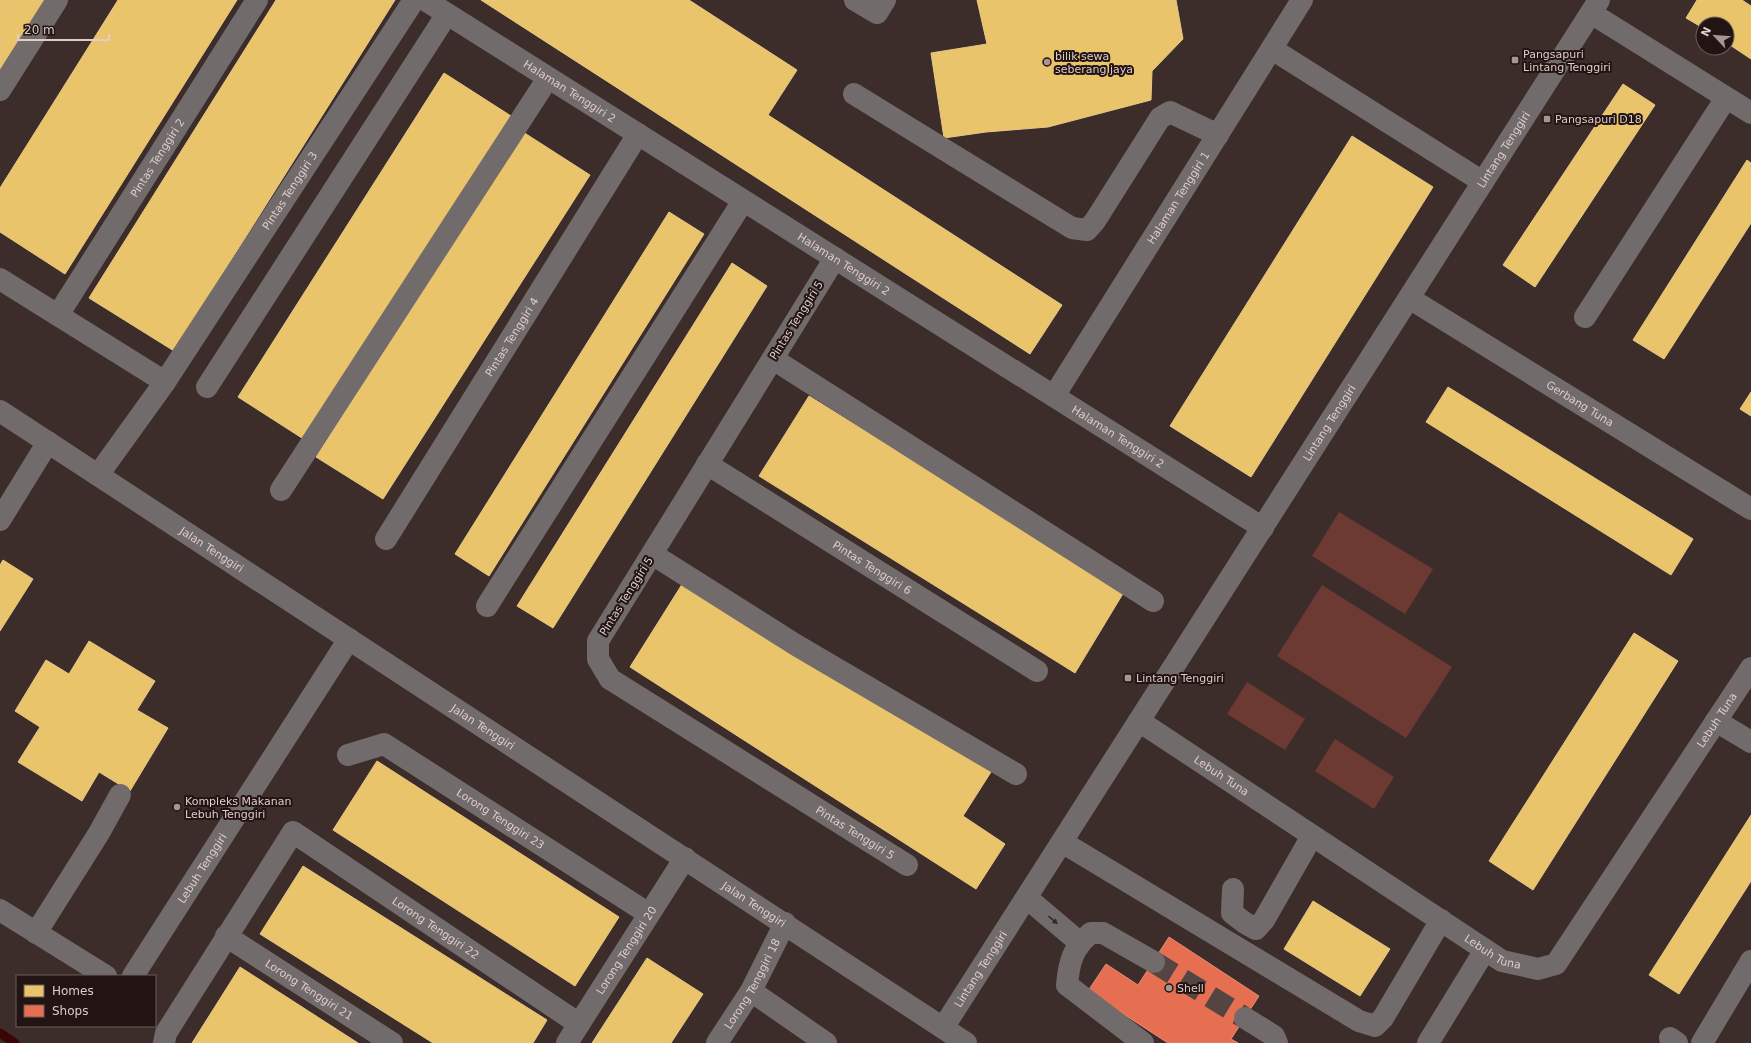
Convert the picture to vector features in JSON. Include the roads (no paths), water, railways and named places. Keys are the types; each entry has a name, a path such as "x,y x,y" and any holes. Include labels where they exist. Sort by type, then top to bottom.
{"street":[{"path":"0,90 57,0"},
{"name":"Pintas Tenggiri 2","path":"58,315 257,0"},
{"name":"Pintas Tenggiri 3","path":"98,475 165,382 414,0"},
{"name":"Halaman Tenggiri 2","path":"425,0 1263,528"},
{"path":"855,0 877,13 885,0"},
{"name":"Halaman Tenggiri 1","path":"1054,396 1302,0"},
{"path":"1595,6 1726,98 1751,113"},
{"name":"Lintang Tenggiri","path":"944,1028 1595,6"},
{"path":"207,387 447,14"},
{"path":"1272,49 1483,182"},
{"path":"281,490 548,78"},
{"path":"854,94 1072,228 1087,230 1095,221 1160,118 1170,112 1218,135"},
{"path":"1585,317 1726,98"},
{"name":"Pintas Tenggiri 4","path":"386,539 638,134"},
{"path":"487,606 744,201"},
{"name":"Pintas Tenggiri 5","path":"835,258 598,641 598,659 610,679 906,866"},
{"path":"0,278 165,382"},
{"name":"Gerbang Tuna","path":"1409,298 1751,509"},
{"path":"773,359 1153,600"},
{"name":"Jalan Tenggiri","path":"0,411 966,1043"},
{"path":"0,520 48,442"},
{"name":"Pintas Tenggiri 6","path":"707,464 1037,671"},
{"path":"652,554 796,645 1016,774"},
{"name":"Lebuh Tenggiri","path":"134,975 349,639"},
{"name":"Lebuh Tuna","path":"1139,721 1502,961 1538,969 1556,964 1751,668"},
{"path":"1716,721 1751,742"},
{"name":"Lorong Tenggiri 23","path":"348,755 384,744 649,914"},
{"path":"36,934 99,833 120,794"},
{"name":"Lorong Tenggiri 22","path":"226,936 293,832 579,1024"},
{"path":"1233,889 1232,913 1256,929 1268,914 1312,836"},
{"path":"1062,842 1359,1021 1375,1026 1384,1018 1441,920"},
{"name":"Lorong Tenggiri 20","path":"567,1043 685,858"},
{"path":"1027,898 1080,942"},
{"path":"0,910 36,934 104,975"},
{"name":"Lorong Tenggiri 18","path":"718,1043 751,991 784,923"},
{"path":"1144,1043 1067,985 1068,967 1080,942 1091,932 1103,933 1154,962"},
{"path":"165,1038 226,936"},
{"name":"Lorong Tenggiri 21","path":"226,936 392,1043"},
{"path":"1428,1043 1485,950"},
{"path":"1702,1043 1751,961"},
{"path":"751,991 826,1043"},
{"path":"1245,1018 1274,1036 1277,1043"}],"waterway":[{"path":"0,1033 15,1043"}],"tunnel":[{"path":"1154,962 1245,1018"}],"place":[{"name":"Pangsapuri Lintang Tenggiri","path":"1515,60"},
{"name":"bilik sewa seberang jaya","path":"1047,62"},
{"name":"Pangsapuri D18","path":"1547,119"},
{"name":"Lintang Tenggiri","path":"1128,678"},
{"name":"Kompleks Makanan Lebuh Tenggiri","path":"177,807"},
{"name":"Shell","path":"1169,988"}]}
